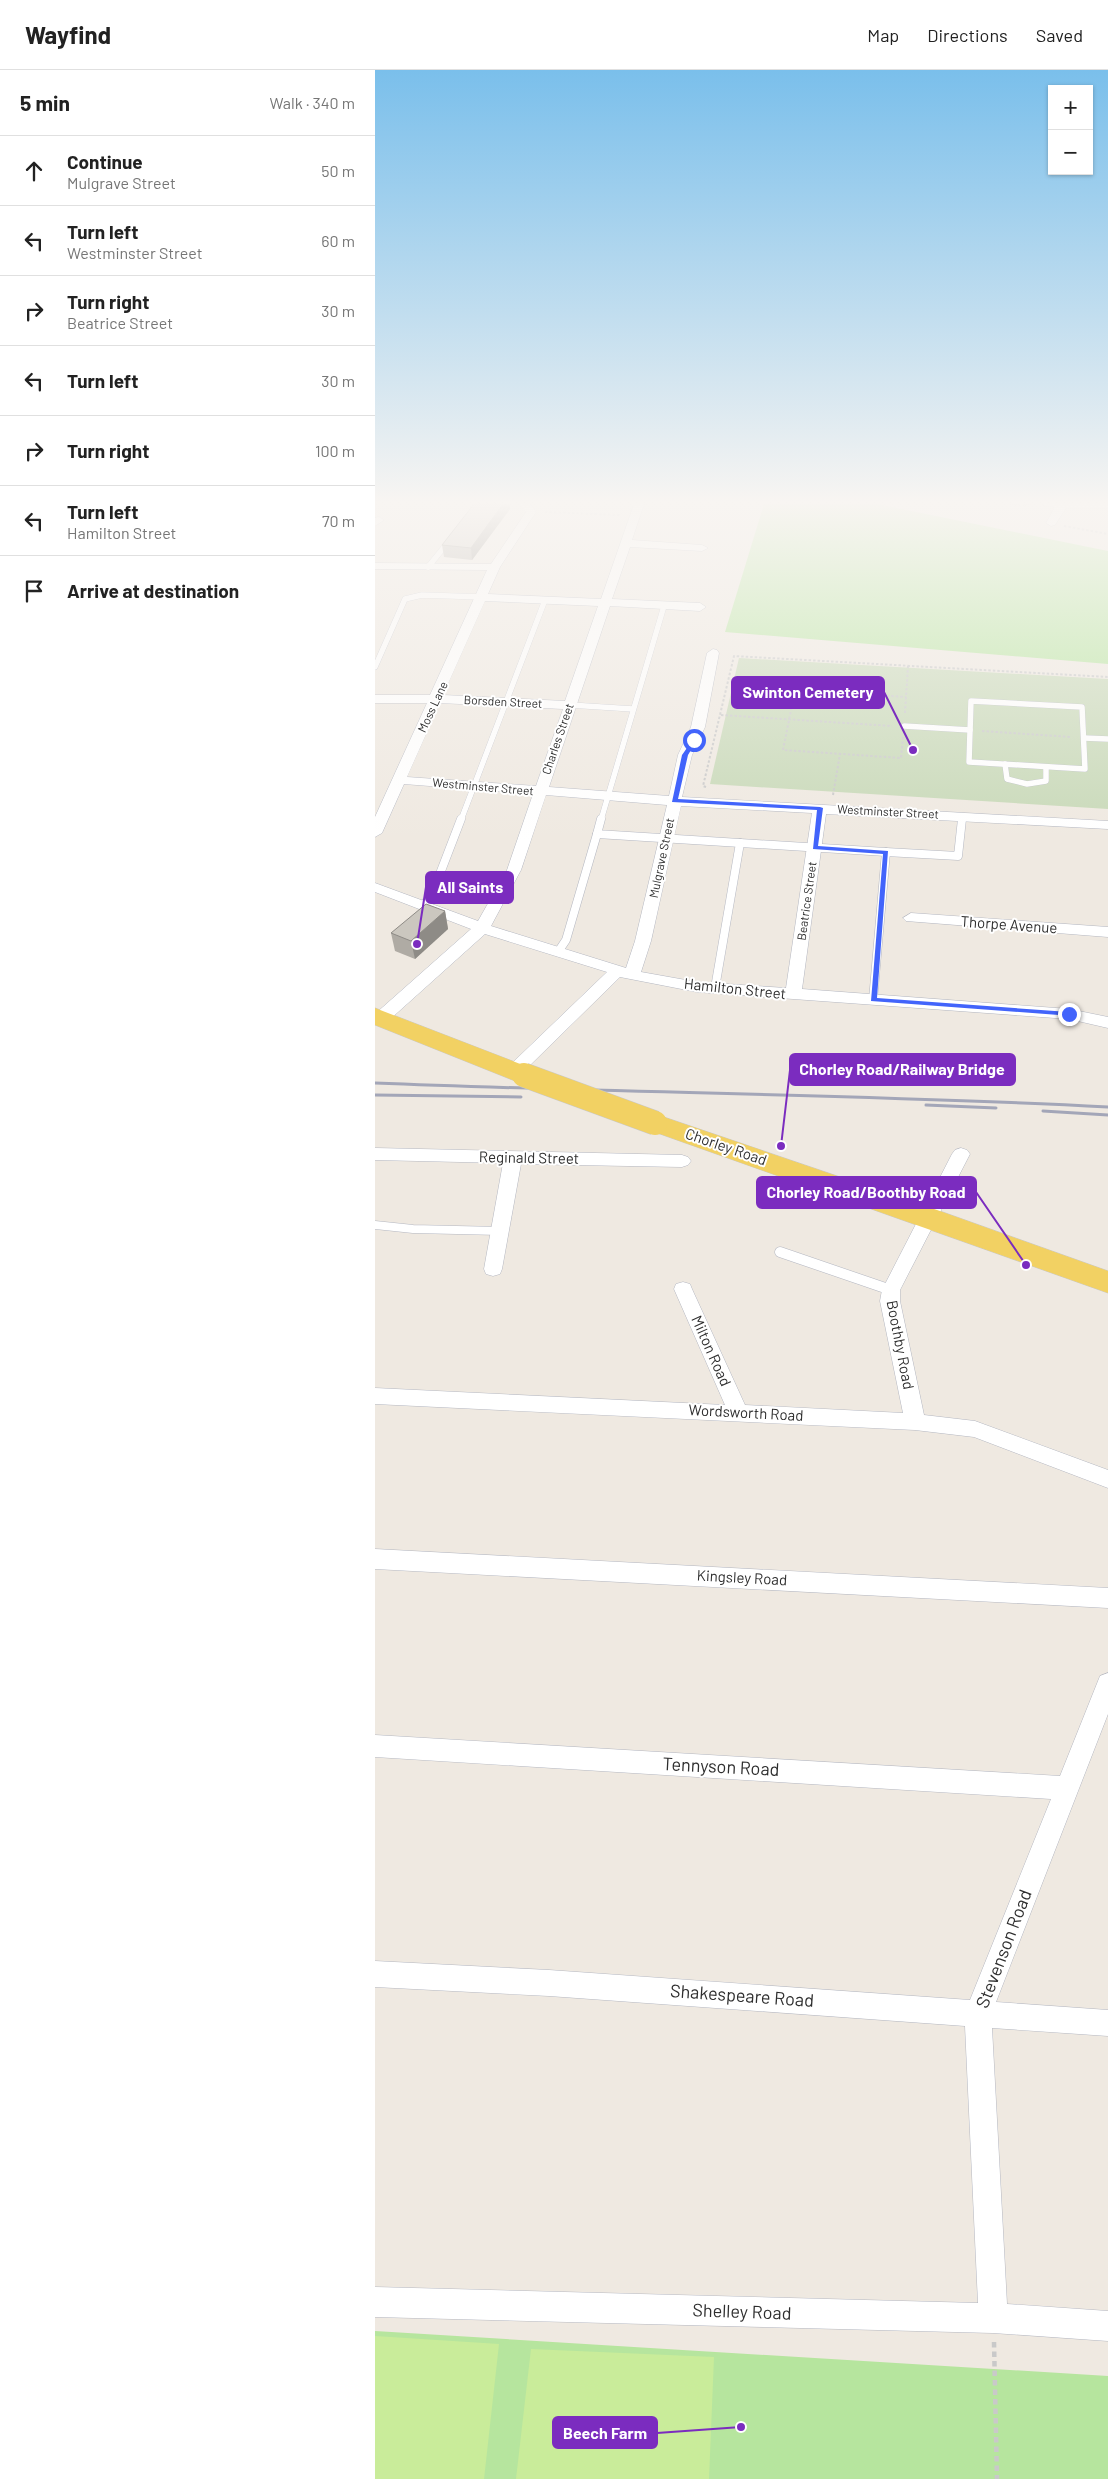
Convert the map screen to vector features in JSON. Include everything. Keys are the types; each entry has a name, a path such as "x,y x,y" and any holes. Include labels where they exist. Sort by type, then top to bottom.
{"main road":[{"name":"Chorley Road","path":"378,1017 519,1074 1108,1282"}],"street":[{"name":"Moss Lane","path":"375,833 473,616"},
{"name":"Charles Street","path":"378,1017 482,928 514,870 600,616"},
{"name":"Mulgrave Street","path":"519,1074 570,1019 625,973 643,941 668,838 674,801 685,755 698,727 708,657"},
{"name":"Borsden Street","path":"375,699 437,699 570,705"},
{"name":"Westminster Street","path":"398,780 674,801 822,801 962,817 1108,825"},
{"name":"Beatrice Street","path":"793,994 822,801"},
{"name":"Hamilton Street","path":"375,887 482,928 625,973 715,988 1069,1014 1108,1023"},
{"name":"Thorpe Avenue","path":"911,918 1108,932"},
{"name":"Reginald Street","path":"375,1154 682,1161"},
{"name":"Boothby Road","path":"915,1422 890,1301 891,1290 961,1154"},
{"path":"493,1269 513,1158"},
{"name":"Milton Road","path":"683,1289 739,1412"},
{"name":"Wordsworth Road","path":"375,1396 739,1412 915,1422 975,1429 1108,1480"},
{"name":"Kingsley Road","path":"375,1559 1108,1598"},
{"name":"Stevenson Road","path":"993,2318 978,2013 1067,1788 1102,1720 1108,1684"},
{"name":"Tennyson Road","path":"375,1746 1067,1788"},
{"name":"Shakespeare Road","path":"375,1974 549,1982 1108,2023"},
{"name":"Shelley Road","path":"375,2302 993,2318 1108,2326"}],"lane":[{"path":"375,667 397,616"},
{"path":"423,905 431,897 539,616"},
{"path":"558,952 566,940 661,616"},
{"path":"971,701 1082,707 1085,769 969,762 970,730 971,701"},
{"path":"570,705 633,709"},
{"path":"904,726 970,730"},
{"path":"1084,738 1108,739"},
{"path":"1005,764 1007,779 1019,784 1043,784 1046,781 1046,767"},
{"path":"597,834 957,856 962,817"},
{"path":"715,988 740,843"},
{"path":"873,1000 886,852"},
{"path":"375,1225 413,1229 500,1231"},
{"path":"780,1252 891,1290"}],"path":[{"path":"713,787 703,786 734,656 1108,677"},
{"path":"906,697 795,690 783,750 901,758 904,726 906,697 908,666"},
{"path":"721,715 904,726"},
{"path":"970,730 1084,738"},
{"path":"822,801 834,794 841,754"},
{"path":"993,2318 997,2479"}],"green space":[{"path":"730,616 1108,616 1108,664 725,632"},
{"path":"739,658 1108,679 1108,809 710,784"},
{"path":"375,2331 1108,2376 1108,2479 375,2479"},
{"path":"375,2336 499,2344 484,2479 375,2479"},
{"path":"531,2349 714,2357 709,2479 516,2479"}],"building":[{"path":"426,904 445,911 411,941 391,933"}],"railway":[{"path":"375,1083 925,1099 1108,1107"},
{"path":"375,1095 521,1097"},
{"path":"926,1105 996,1108"},
{"path":"1043,1111 1108,1115"}],"place":[{"name":"Swinton Cemetery","path":"913,750"},
{"name":"All Saints","path":"417,944"},
{"name":"Chorley Road/Railway Bridge","path":"781,1146"},
{"name":"Chorley Road/Boothby Road","path":"1026,1265"},
{"name":"Beech Farm","path":"741,2427"}],"route":[{"path":"694,740 685,755 674,801 820,808 815,848 886,852 873,1000 1069,1014"}]}
